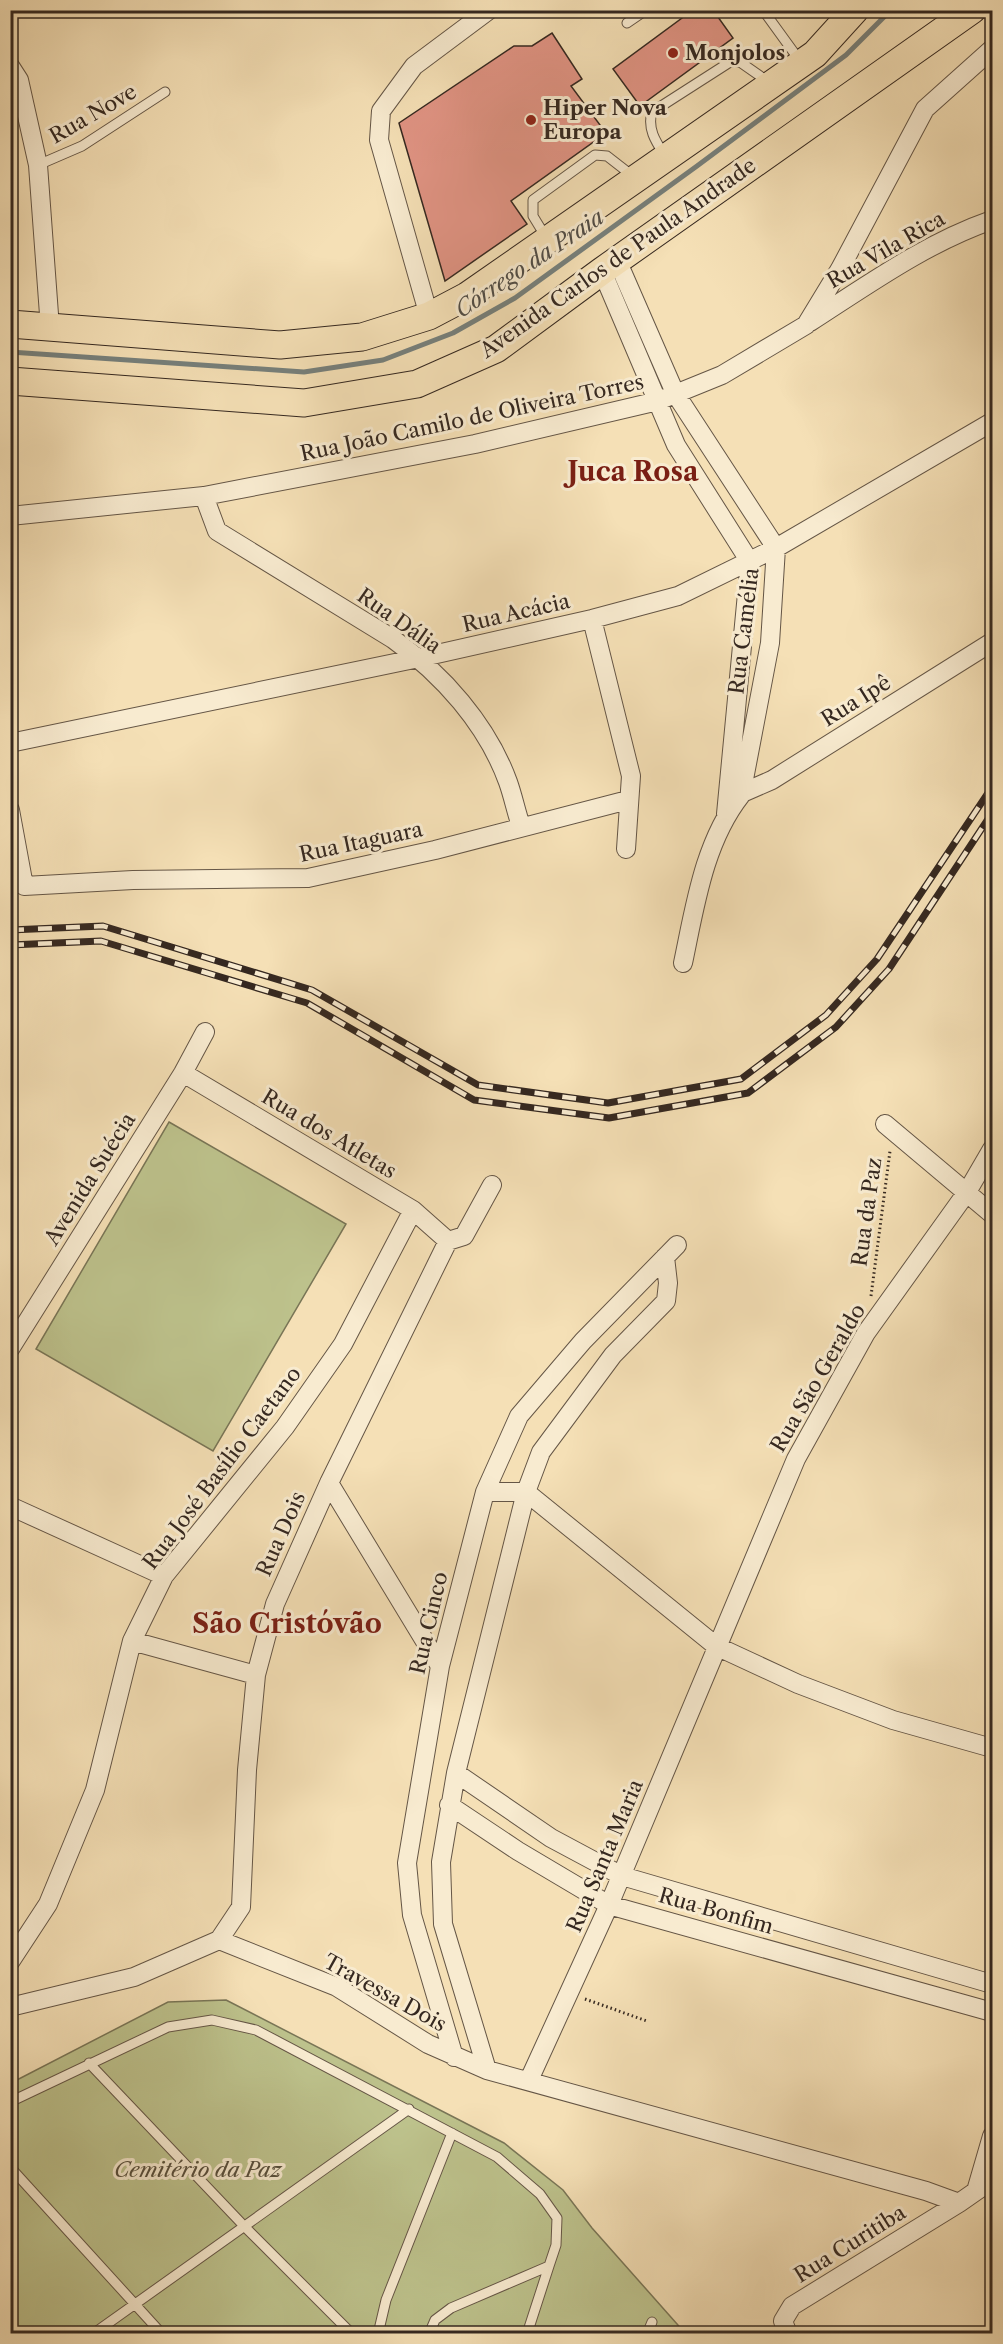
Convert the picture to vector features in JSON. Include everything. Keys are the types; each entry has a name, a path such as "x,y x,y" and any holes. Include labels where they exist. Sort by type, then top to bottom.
{"main road":[{"path":"10,324 280,345 362,337 429,316 467,296 815,54 855,10"},
{"name":"Avenida Carlos de Paula Andrade","path":"10,381 304,403 417,384 496,349 609,266 972,10"}],"street":[{"path":"429,316 379,140 381,111 414,66 489,10"},
{"name":"Rua João Camilo de Oliveira Torres","path":"10,516 204,496 475,444 658,401 722,375 806,325 840,269 926,109 993,49"},
{"path":"10,66 19,80 38,165 50,328"},
{"name":"Rua Vila Rica","path":"806,325 909,258 969,228 993,220"},
{"name":"Rua Camélia","path":"609,266 675,393 776,548 770,643 731,803"},
{"name":"Rua Camélia","path":"609,266 676,445 750,562 731,803"},
{"name":"Rua Acácia","path":"10,742 419,658 592,619 678,596 776,548 993,422"},
{"name":"Rua Dália","path":"204,496 217,531 393,639 419,658 480,726 507,780 521,826"},
{"path":"592,619 631,776 626,849"},
{"name":"Rua Ipê","path":"731,803 772,780 993,642"},
{"name":"Rua Itaguara","path":"10,810 24,886 133,880 308,878 435,850 628,800"},
{"path":"683,963 699,886 731,803"},
{"name":"Avenida Suécia","path":"10,1348 183,1073 205,1032"},
{"name":"Rua dos Atletas","path":"183,1073 413,1210 448,1241"},
{"path":"889,1128 993,1214"},
{"name":"Rua São Geraldo","path":"716,1646 796,1460 866,1332 967,1192 993,1149"},
{"name":"Rua Dois","path":"219,1940 241,1908 247,1770 256,1675 275,1604 329,1483 448,1241 464,1236 492,1185"},
{"name":"Rua José Basílio Caetano","path":"10,1962 48,1904 95,1790 132,1641 164,1576 285,1427 343,1344 413,1210"},
{"name":"Rua Cinco","path":"454,2056 412,1915 407,1863 440,1666 485,1492 519,1416 582,1341 671,1251 666,1301 613,1355 541,1452 526,1492 456,1773 441,1862 443,1924 487,2070"},
{"path":"329,1483 440,1666"},
{"path":"485,1492 526,1492 716,1646 798,1684 892,1720 993,1748"},
{"path":"10,1506 164,1576"},
{"path":"132,1641 256,1675"},
{"name":"Rua Santa Maria","path":"530,2080 622,1876 680,1740 716,1646"},
{"name":"Rua Bonfim","path":"456,1773 551,1838 622,1876 993,1984"},
{"name":"Rua Bonfim","path":"449,1805 518,1851 609,1905 993,2012"},
{"path":"10,2007 134,1977 219,1940"},
{"name":"Travessa Dois","path":"219,1940 337,1987 428,2044 487,2070 915,2187 959,2203"},
{"path":"976,2191 993,2136"},
{"path":"959,2203 993,2180"},
{"name":"Rua Curitiba","path":"788,2334 783,2321 792,2306 959,2203"}],"lane":[{"path":"627,23 646,10"},
{"path":"763,10 802,63"},
{"path":"666,158 654,141 649,121 652,112 730,62 740,62 772,84"},
{"name":"Rua Nove","path":"38,165 82,146 165,92"},
{"path":"548,240 533,216 533,200 596,155 607,156 636,179"},
{"path":"10,2102 168,2027 212,2020 256,2030 497,2157 540,2194 557,2218 556,2245 527,2334"},
{"path":"89,2063 244,2226 352,2334"},
{"path":"93,2334 409,2109"},
{"path":"378,2334 386,2300 452,2133"},
{"path":"10,2168 162,2334"},
{"path":"429,2334 435,2320 451,2308 549,2266"},
{"path":"647,2334 652,2322"}],"path":[{"name":"Rua da Paz","path":"870,1297 889,1128"},
{"path":"570,1994 647,2021"}],"green space":[{"path":"169,1122 346,1224 213,1451 36,1349"},
{"name":"Cemitério da Paz","path":"226,2000 504,2143 563,2190 592,2228 685,2333 11,2334 11,2083 168,2002"}],"building":[{"name":"Monjolos","path":"693,10 713,10 733,38 640,106 613,69"},
{"path":"552,33 582,79 571,86 606,133 511,201 527,224 445,281 399,123 514,46 532,46"}],"waterway":[{"name":"Córrego da Praia","path":"10,352 304,372 383,360 453,333 515,298 697,166 846,55 891,10"}],"railway":[{"path":"10,930 103,926 312,990 478,1085 608,1103 741,1079 826,1015 877,959 992,787"},
{"path":"10,945 101,941 307,1003 474,1100 609,1118 748,1093 836,1027 889,969 992,813"}],"place":[{"name":"Monjolos","path":"673,53"},
{"name":"Hiper Nova Europa","path":"531,120"}],"district":[{"name":"Juca Rosa","path":"633,472"},
{"name":"São Cristóvão","path":"287,1624"}]}
